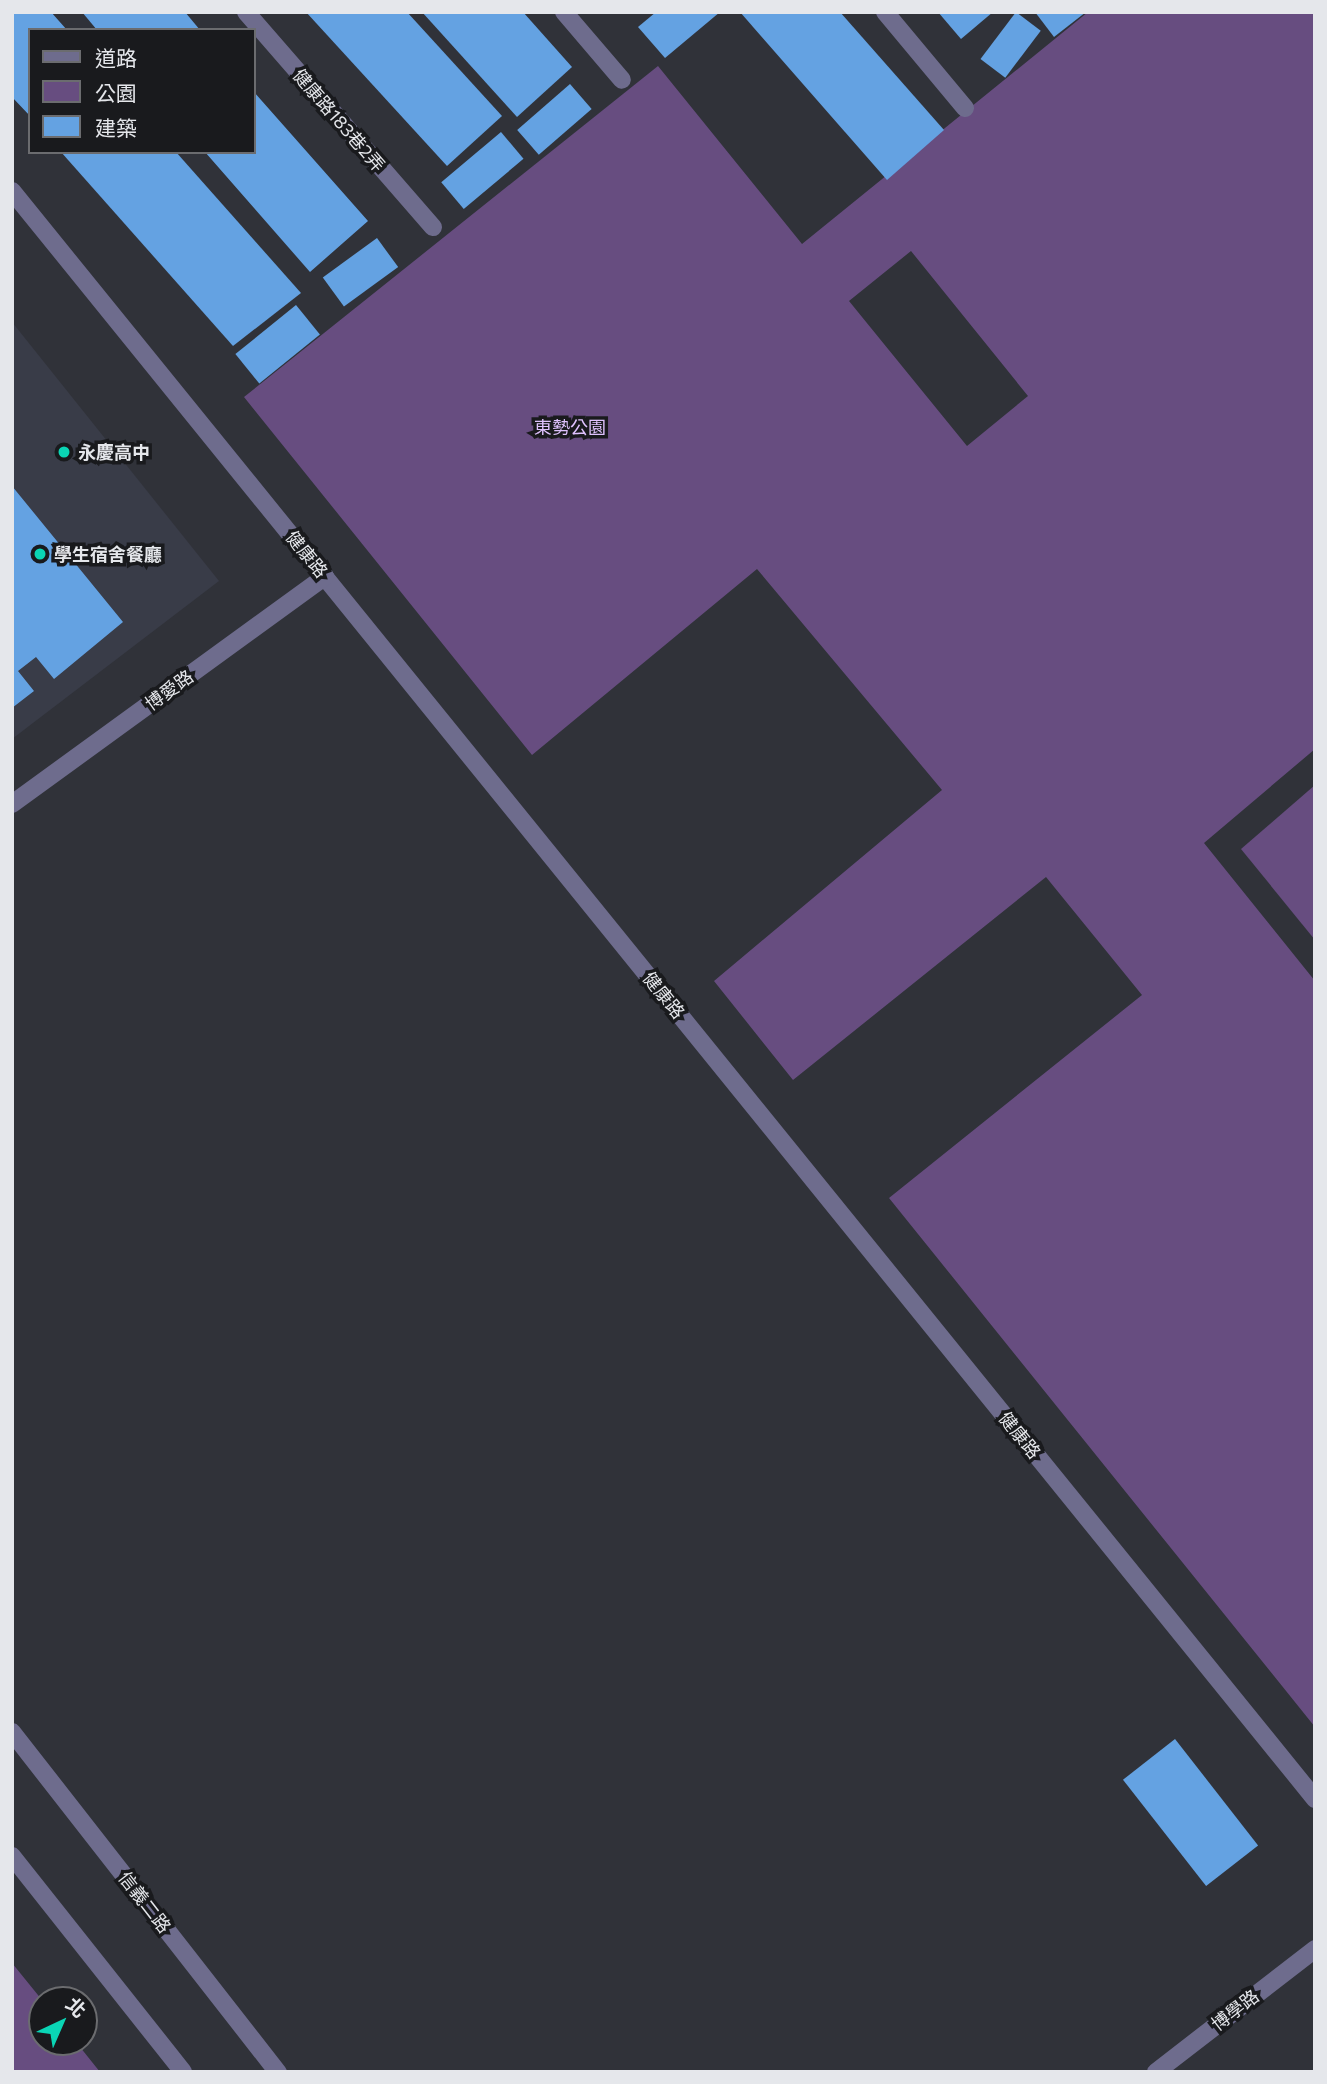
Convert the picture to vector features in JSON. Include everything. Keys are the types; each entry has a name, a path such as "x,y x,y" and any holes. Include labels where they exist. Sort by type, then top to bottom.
{"street":[{"name":"健康路183巷2弄","path":"246,12 433,227"},
{"path":"564,12 622,80"},
{"path":"885,12 965,108"},
{"name":"健康路","path":"12,191 1315,1799"},
{"name":"博愛路","path":"12,804 326,577"},
{"name":"信義二路","path":"12,1732 278,2072"},
{"path":"12,1856 183,2072"},
{"name":"博學路","path":"1156,2072 1315,1949"}],"shaded area":[{"name":"永慶高中","path":"12,322 219,581 12,739"}],"green space":[{"name":"東勢公園","path":"1088,12 1315,12 1315,749 1204,843 1315,981 1315,1727 889,1198 1142,995 1046,877 793,1080 714,981 942,790 757,569 532,755 244,397 658,66 802,244","holes":["911,251 1028,396 967,446 849,301"]},
{"path":"1315,785 1315,940 1241,849"},
{"path":"12,1963 31,1986 28,1986 28,2056 87,2056 100,2072 12,2072"}],"building":[{"path":"12,12 51,12 65,28 28,28 28,114 12,97"},
{"path":"82,12 185,12 198,28 95,28"},
{"path":"306,12 407,12 502,116 447,166"},
{"path":"422,12 523,12 572,67 517,117"},
{"path":"656,12 720,12 665,58 638,27"},
{"path":"740,12 840,12 944,130 887,180"},
{"path":"938,12 993,12 961,39"},
{"path":"1016,12 1041,31 1005,78 980,59"},
{"path":"1035,12 1086,12 1054,37"},
{"path":"570,84 592,109 539,155 517,130"},
{"path":"256,94 368,221 310,272 207,154 256,154"},
{"path":"501,132 523,159 464,209 441,182"},
{"path":"63,154 178,154 301,293 233,346"},
{"path":"377,238 398,267 344,307 323,277"},
{"path":"296,305 320,335 259,384 235,354"},
{"name":"學生宿舍餐廳","path":"12,486 123,622 54,679 36,657 18,671 34,691 12,708"},
{"path":"1175,1739 1258,1845 1206,1886 1123,1780"}],"place":[{"name":"永慶高中","path":"64,452"},
{"name":"學生宿舍餐廳","path":"40,554"}]}
